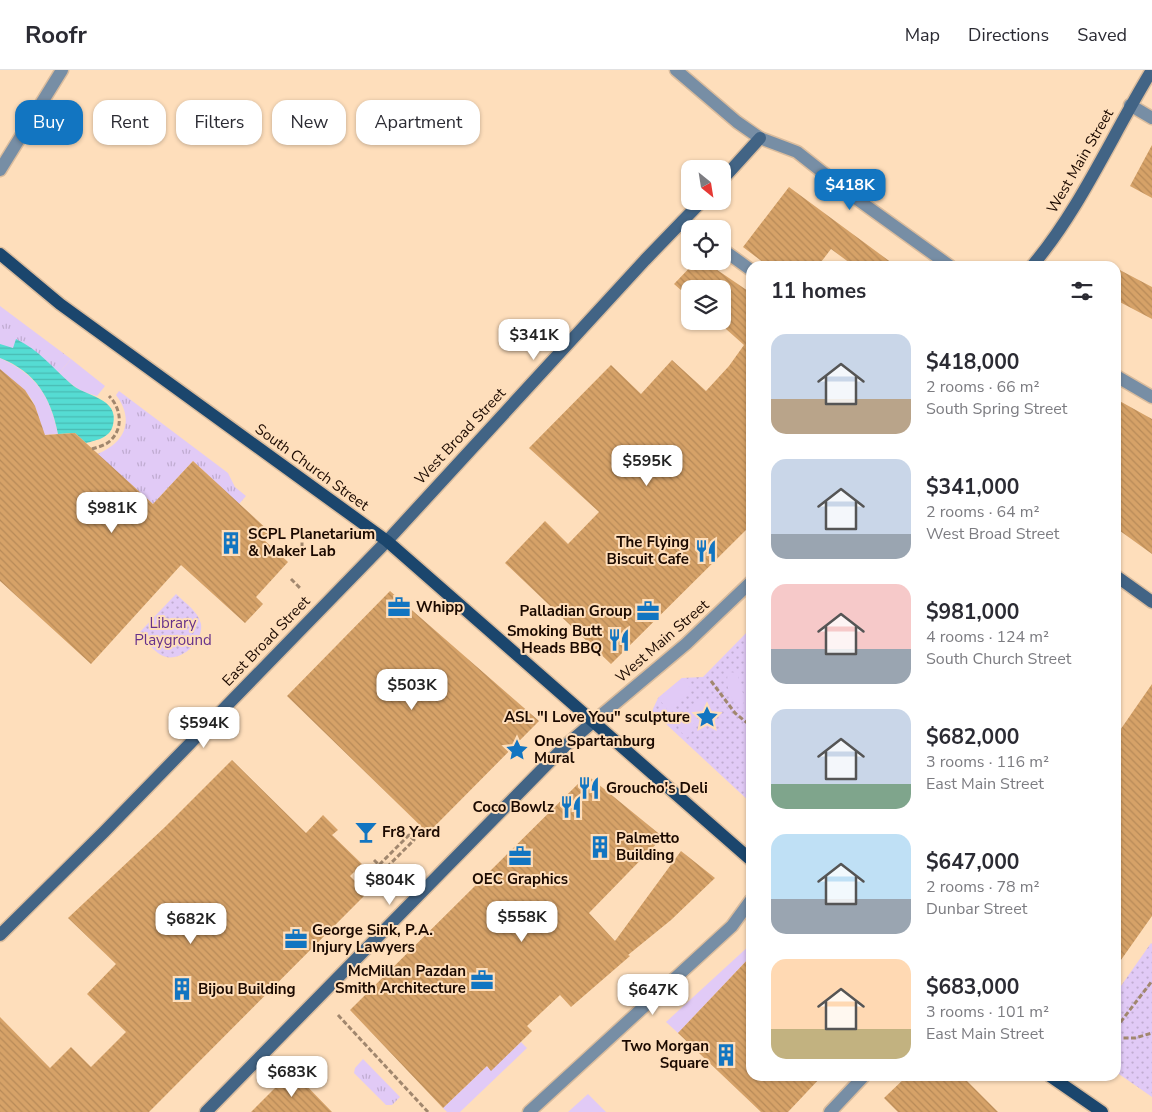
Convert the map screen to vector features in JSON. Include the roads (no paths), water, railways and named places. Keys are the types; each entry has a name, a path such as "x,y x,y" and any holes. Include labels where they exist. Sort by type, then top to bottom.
{"main road":[{"name":"South Church Street","path":"0,254 60,304 387,541 746,856"},
{"path":"1057,1081 1102,1112"}],"street":[{"path":"0,170 62,70"},
{"path":"676,70 737,122 760,138 797,152 854,197 943,261"},
{"name":"West Main Street","path":"1036,261 1050,245 1086,187 1130,105 1152,70"},
{"path":"1130,105 1152,118"},
{"path":"731,170 760,138"},
{"name":"West Broad Street","path":"387,541 681,231"},
{"path":"731,256 746,266"},
{"path":"1121,379 1152,397"},
{"name":"East Broad Street","path":"0,935 104,832 387,541"},
{"path":"1121,580 1152,602"},
{"name":"West Main Street","path":"594,722 686,644 746,587"},
{"path":"206,1112 565,746 594,722"},
{"path":"528,1112 732,926 746,907"},
{"path":"830,1112 859,1081"}],"water":[{"path":"16,339 38,354 76,388 106,403 114,416 113,425 106,436 86,443 75,433 58,434 51,409 40,388 23,371 0,358 0,344 13,348"}],"place":[{"name":"SCPL Planetarium & Maker Lab","path":"231,543"},
{"name":"The Flying Biscuit Cafe","path":"706,551"},
{"name":"Whipp","path":"399,607"},
{"name":"Palladian Group","path":"648,611"},
{"name":"Smoking Butt Heads BBQ","path":"619,640"},
{"name":"ASL \"I Love You\" sculpture","path":"707,717"},
{"name":"One Spartanburg Mural","path":"517,750"},
{"name":"Groucho's Deli","path":"589,788"},
{"name":"Coco Bowlz","path":"571,807"},
{"name":"Fr8 Yard","path":"366,832"},
{"name":"Palmetto Building","path":"600,847"},
{"name":"OEC Graphics","path":"520,856"},
{"name":"George Sink, P.A. Injury Lawyers","path":"296,939"},
{"name":"McMillan Pazdan Smith Architecture","path":"482,980"},
{"name":"Bijou Building","path":"182,989"},
{"name":"Two Morgan Square","path":"726,1055"}],"park label":[{"name":"Library Playground","path":"173,632"}]}
